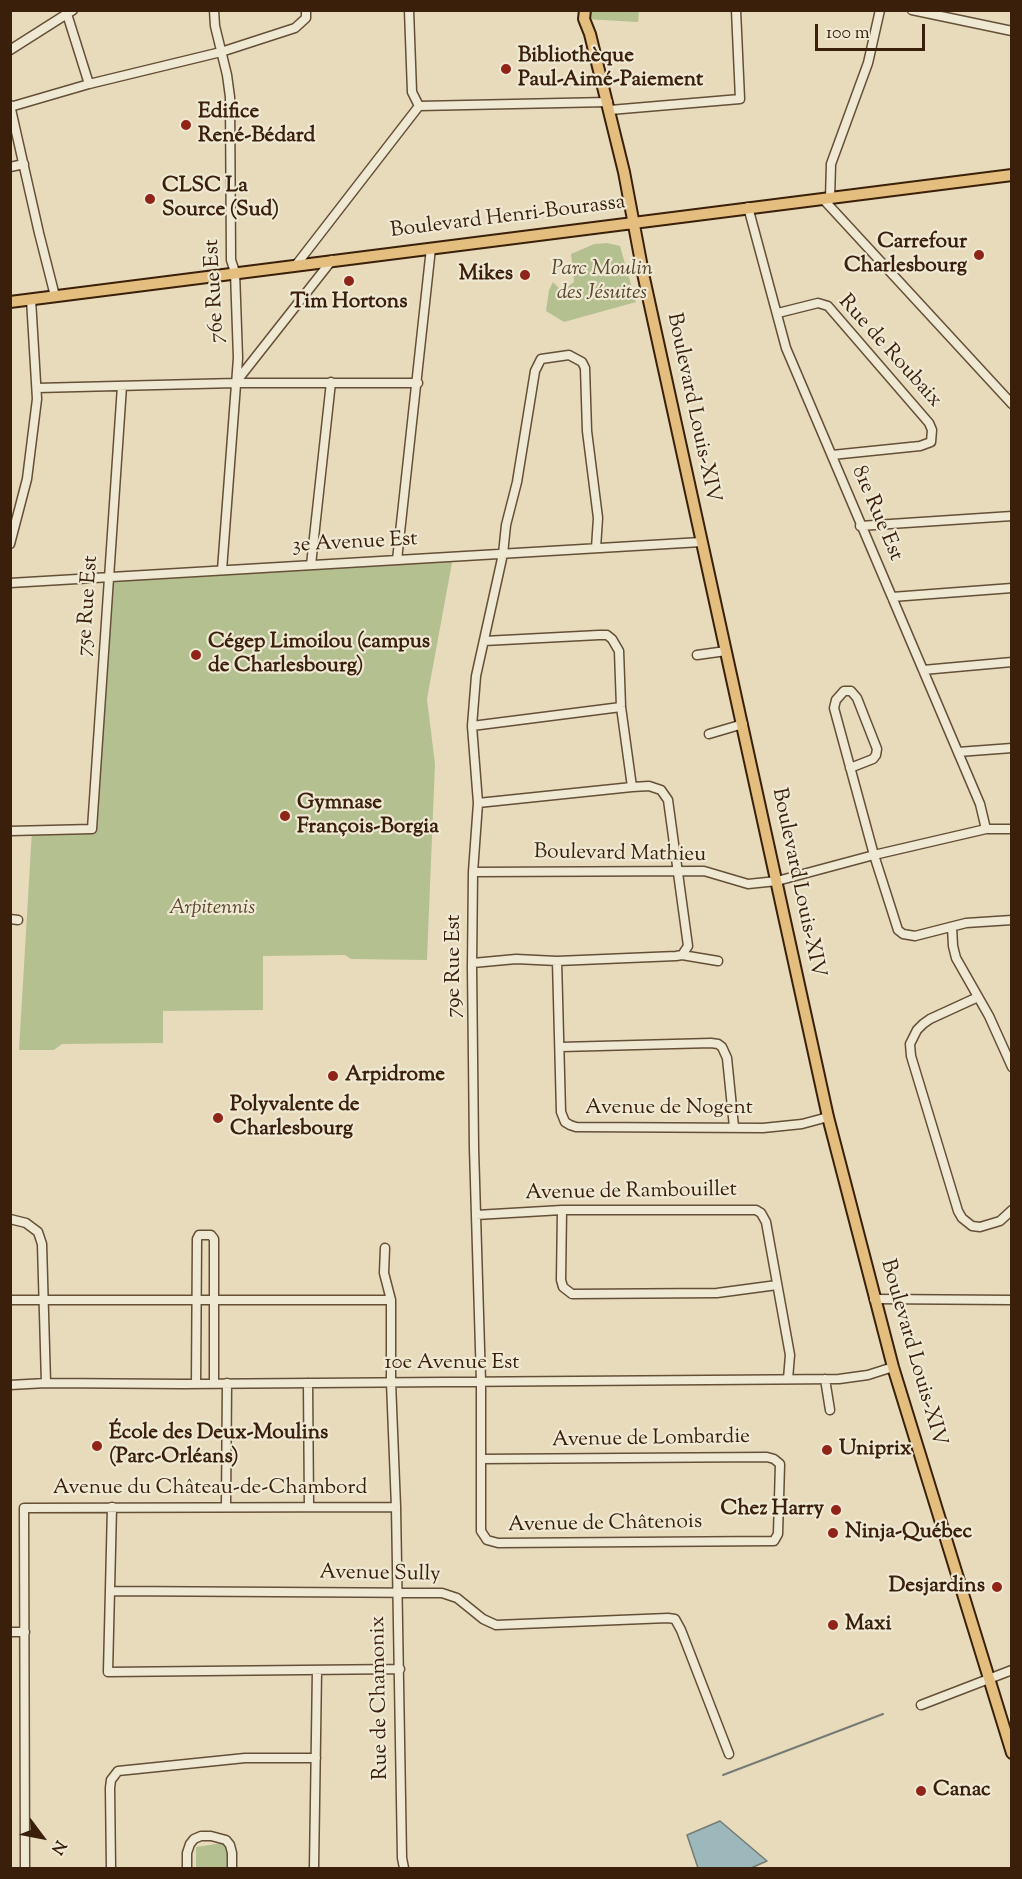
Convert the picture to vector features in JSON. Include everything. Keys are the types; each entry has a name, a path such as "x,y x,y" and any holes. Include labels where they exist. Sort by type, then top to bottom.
{"main road":[{"name":"Boulevard Louis-XIV","path":"585,10 584,19 609,106 624,172 632,222 701,542 828,1117 893,1367 1011,1753"},
{"name":"Boulevard Henri-Bourassa","path":"10,302 1011,175"}],"street":[{"name":"76e Rue Est","path":"214,10 230,98 231,260 234,273 238,358 222,570"},
{"path":"55,296 11,107 89,84 221,52 295,28 306,18 306,10"},
{"path":"409,10 412,92 419,106"},
{"path":"419,106 609,106 740,99 736,10"},
{"path":"880,10 868,63 831,164 827,199 1011,404"},
{"path":"912,10 1011,31"},
{"path":"10,50 70,12 89,84"},
{"path":"296,265 419,106"},
{"path":"10,168 24,164"},
{"name":"81e Rue Est","path":"748,207 786,348 980,804 986,829"},
{"path":"397,560 431,248"},
{"path":"236,383 332,260"},
{"path":"10,544 27,478 37,399 32,299"},
{"name":"Rue de Roubaix","path":"778,313 818,303 828,306 929,423 932,430 931,442 920,446 832,455"},
{"name":"79e Rue Est","path":"481,1382 476,1215 473,963 473,872 478,803 472,726 476,676 503,554 506,525 517,482 535,371 542,359 569,355 582,362 587,379 587,431 598,518 596,548"},
{"path":"311,565 331,382"},
{"path":"37,388 236,383 418,382"},
{"name":"75e Rue Est","path":"10,831 92,829 122,386"},
{"path":"860,526 1011,516"},
{"name":"3e Avenue Est","path":"10,583 701,542"},
{"path":"892,597 1011,588"},
{"path":"484,641 607,635 617,644 621,707 632,787"},
{"path":"697,655 726,651"},
{"path":"923,670 1011,662"},
{"path":"850,768 873,759 877,749 857,698 851,692 844,691 836,700 834,708 850,768 874,855 898,930 903,934 915,936 966,923 1011,920"},
{"path":"472,726 621,707"},
{"path":"709,734 743,724"},
{"path":"958,752 1011,748"},
{"path":"478,803 632,787 656,788 665,793 668,800 688,940 688,946 682,955"},
{"name":"Boulevard Mathieu","path":"473,872 704,871 748,884 777,881 874,855 986,829 1011,829"},
{"path":"952,927 956,958 989,1016 1011,1067"},
{"path":"473,963 516,959 557,961 682,955 718,961"},
{"name":"Avenue de Nogent","path":"557,961 561,1112 565,1122 570,1125 576,1127 763,1128 802,1124 828,1117"},
{"path":"978,997 923,1024 910,1044 911,1056 962,1218 972,1226 980,1227 1000,1221 1011,1210"},
{"path":"561,1047 718,1044 727,1058 734,1127"},
{"path":"562,1210 561,1280 563,1287 572,1294 717,1293 777,1285"},
{"name":"Avenue de Rambouillet","path":"476,1215 562,1210 756,1210 761,1213 766,1222 790,1355 788,1379"},
{"path":"10,1219 26,1223 38,1232 42,1244 46,1383"},
{"path":"196,1383 196,1239 199,1235 211,1235 214,1239 214,1383"},
{"name":"Rue de Chamonix","path":"385,1248 384,1273 391,1300 390,1382 396,1507 404,1869"},
{"path":"874,1299 1011,1300"},
{"path":"10,1300 391,1300"},
{"name":"10e Avenue Est","path":"10,1385 839,1379 868,1375 893,1367"},
{"path":"825,1379 830,1410"},
{"name":"Avenue de Châtenois","path":"481,1382 481,1531 483,1536 491,1542 498,1544 774,1541 775,1539"},
{"path":"226,1383 226,1507"},
{"path":"308,1383 309,1507"},
{"name":"Avenue de Lombardie","path":"481,1460 767,1457 780,1464 778,1534 775,1539"},
{"name":"Avenue du Château-de-Chambord","path":"25,1632 24,1508 396,1507"},
{"path":"112,1508 108,1672 400,1669"},
{"name":"Avenue Sully","path":"110,1591 397,1592 449,1595 463,1601 483,1618 496,1624 668,1618 675,1620 681,1630 729,1754"},
{"path":"10,1632 25,1632 25,1869"},
{"path":"314,1869 316,1670"},
{"path":"921,1705 1011,1670"},
{"path":"111,1869 110,1788 111,1780 118,1771 245,1758 316,1758"},
{"path":"187,1869 188,1853 194,1839 211,1836 226,1840 230,1845 232,1869"}],"green space":[{"path":"585,11 639,11 638,22 584,19"},
{"name":"Parc Moulin des Jésuites","path":"607,243 620,246 636,302 564,322 546,311 549,290 553,282 562,291 574,282 571,254 594,244"},
{"name":"Arpitennis","path":"453,557 427,699 435,764 427,960 351,959 345,955 263,956 263,1010 163,1011 163,1043 62,1044 54,1050 19,1050 32,830 92,829 109,577"},
{"path":"222,1843 227,1849 227,1868 196,1868 196,1847"}],"water":[{"path":"720,1821 767,1861 751,1868 698,1868 687,1835"}],"waterway":[{"path":"723,1775 883,1714"}],"place":[{"name":"Bibliothèque Paul-Aimé-Paiement","path":"506,69"},
{"name":"Edifice René-Bédard","path":"186,125"},
{"name":"CLSC La Source (Sud)","path":"150,199"},
{"name":"Carrefour Charlesbourg","path":"979,255"},
{"name":"Mikes","path":"525,275"},
{"name":"Tim Hortons","path":"349,281"},
{"name":"Cégep Limoilou (campus de Charlesbourg)","path":"196,655"},
{"name":"Gymnase François-Borgia","path":"285,816"},
{"name":"Arpidrome","path":"333,1076"},
{"name":"Polyvalente de Charlesbourg","path":"218,1118"},
{"name":"École des Deux-Moulins (Parc-Orléans)","path":"97,1446"},
{"name":"Uniprix","path":"827,1450"},
{"name":"Chez Harry","path":"836,1510"},
{"name":"Ninja-Québec","path":"833,1533"},
{"name":"Desjardins","path":"997,1587"},
{"name":"Maxi","path":"833,1625"},
{"name":"Canac","path":"921,1791"}]}
